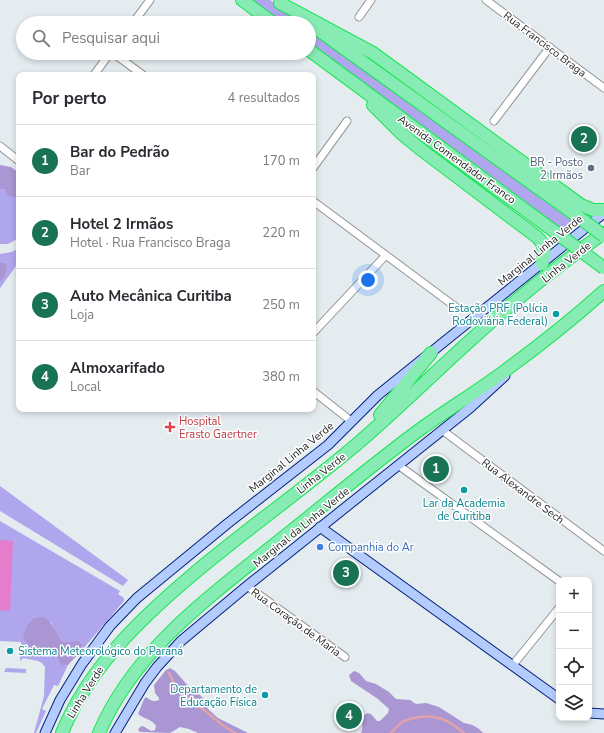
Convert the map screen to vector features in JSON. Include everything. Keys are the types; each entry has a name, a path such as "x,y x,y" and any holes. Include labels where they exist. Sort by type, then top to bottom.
{"highway":[{"path":"242,0 264,16"},
{"path":"278,1 299,16"},
{"path":"278,1 305,16"},
{"path":"316,22 373,53 581,205 593,210 604,210"},
{"path":"316,28 604,235"},
{"name":"Avenida Comendador Franco","path":"316,55 604,268"},
{"path":"342,74 411,142 538,237 544,248 542,264"},
{"name":"Linha Verde","path":"62,733 72,712 91,680 114,649 145,617 214,557 358,443 487,326 560,266 604,235"},
{"path":"99,733 110,710 136,671 161,641 197,607 399,445 523,357 601,295"},
{"path":"358,443 431,353"}],"main road":[{"name":"Marginal Linha Verde","path":"45,733 60,700 82,664 110,626 137,598 227,524 328,445 378,395 604,213"},
{"name":"Marginal da Linha Verde","path":"115,733 139,692 169,654 191,632 483,397 523,357"},
{"path":"320,527 556,697"},
{"path":"592,713 604,714"}],"street":[{"path":"138,16 150,0"},
{"path":"359,17 371,0"},
{"name":"Rua Francisco Braga","path":"486,0 603,85"},
{"path":"494,121 550,47"},
{"path":"96,72 106,60"},
{"path":"122,60 139,72"},
{"path":"316,164 347,121"},
{"path":"0,146 16,159"},
{"path":"316,203 457,308"},
{"path":"316,330 386,255"},
{"path":"316,393 351,421"},
{"name":"Rua Alexandre Sech","path":"442,430 604,551"},
{"path":"398,465 556,578"},
{"name":"Rua Coração de Maria","path":"247,586 345,658"},
{"path":"512,666 556,612"}],"shaded area":[{"path":"251,0 270,0 292,16 273,16"},
{"path":"316,33 576,224 565,233 316,48"},
{"path":"0,165 11,167 16,171 16,197 7,195 3,189 0,190"},
{"path":"3,189 12,197 16,197 16,240 8,244 0,244 0,190"},
{"path":"16,250 16,266 0,288 5,263 0,262 0,254"},
{"path":"0,262 5,263 7,268 5,275 0,282"},
{"path":"0,486 128,580 123,586 0,511"},
{"path":"0,521 120,591 118,594 124,598 124,601 82,650 82,644 78,640 70,642 62,641 51,622 41,652 53,653 57,655 62,666 68,665 58,686 54,685 42,709 46,711 36,733 34,733 44,696 45,667 38,661 23,658 20,661 20,656 22,654 21,642 0,641"},
{"path":"0,540 13,541 10,611 0,610"},
{"path":"44,617 52,625 62,641 70,642 78,640 82,644 82,650 68,665 62,666 57,655 34,649 23,637 27,626 34,618"},
{"path":"6,668 26,669 26,673 4,672"},
{"path":"170,668 175,671 189,687 205,700 208,709 218,718 248,733 198,733 180,727 170,733 140,732 138,730 143,726 151,731 155,730 156,726 150,720 138,714 146,697 152,701 159,700 155,693 154,685 166,670"},
{"path":"354,671 359,673 366,681 376,684 389,692 396,699 410,700 416,704 426,703 439,707 464,723 477,727 483,733 361,733 362,720 367,713 371,714 377,721 380,721 388,713 389,709 378,699 351,681 349,675"}],"waterway":[{"path":"169,673 176,687 182,694 235,733"},
{"path":"391,733 404,721 428,716 447,721 464,733"}],"place":[{"name":"Hotel 2 Irmãos","path":"584,139"},
{"name":"BR - Posto 2 Irmãos","path":"591,168"},
{"name":"Estação PRF (Polícia Rodoviária Federal)","path":"556,314"},
{"name":"Hospital Erasto Gaertner","path":"170,427"},
{"name":"Bar do Pedrão","path":"436,469"},
{"name":"Lar da Academia de Curitiba","path":"464,490"},
{"name":"Companhia do Ar","path":"320,547"},
{"name":"Auto Mecânica Curitiba","path":"346,573"},
{"name":"Sistema Meteorológico do Paraná","path":"10,651"},
{"name":"Departamento de Educação Física","path":"265,695"},
{"name":"Almoxarifado","path":"349,716"}]}
